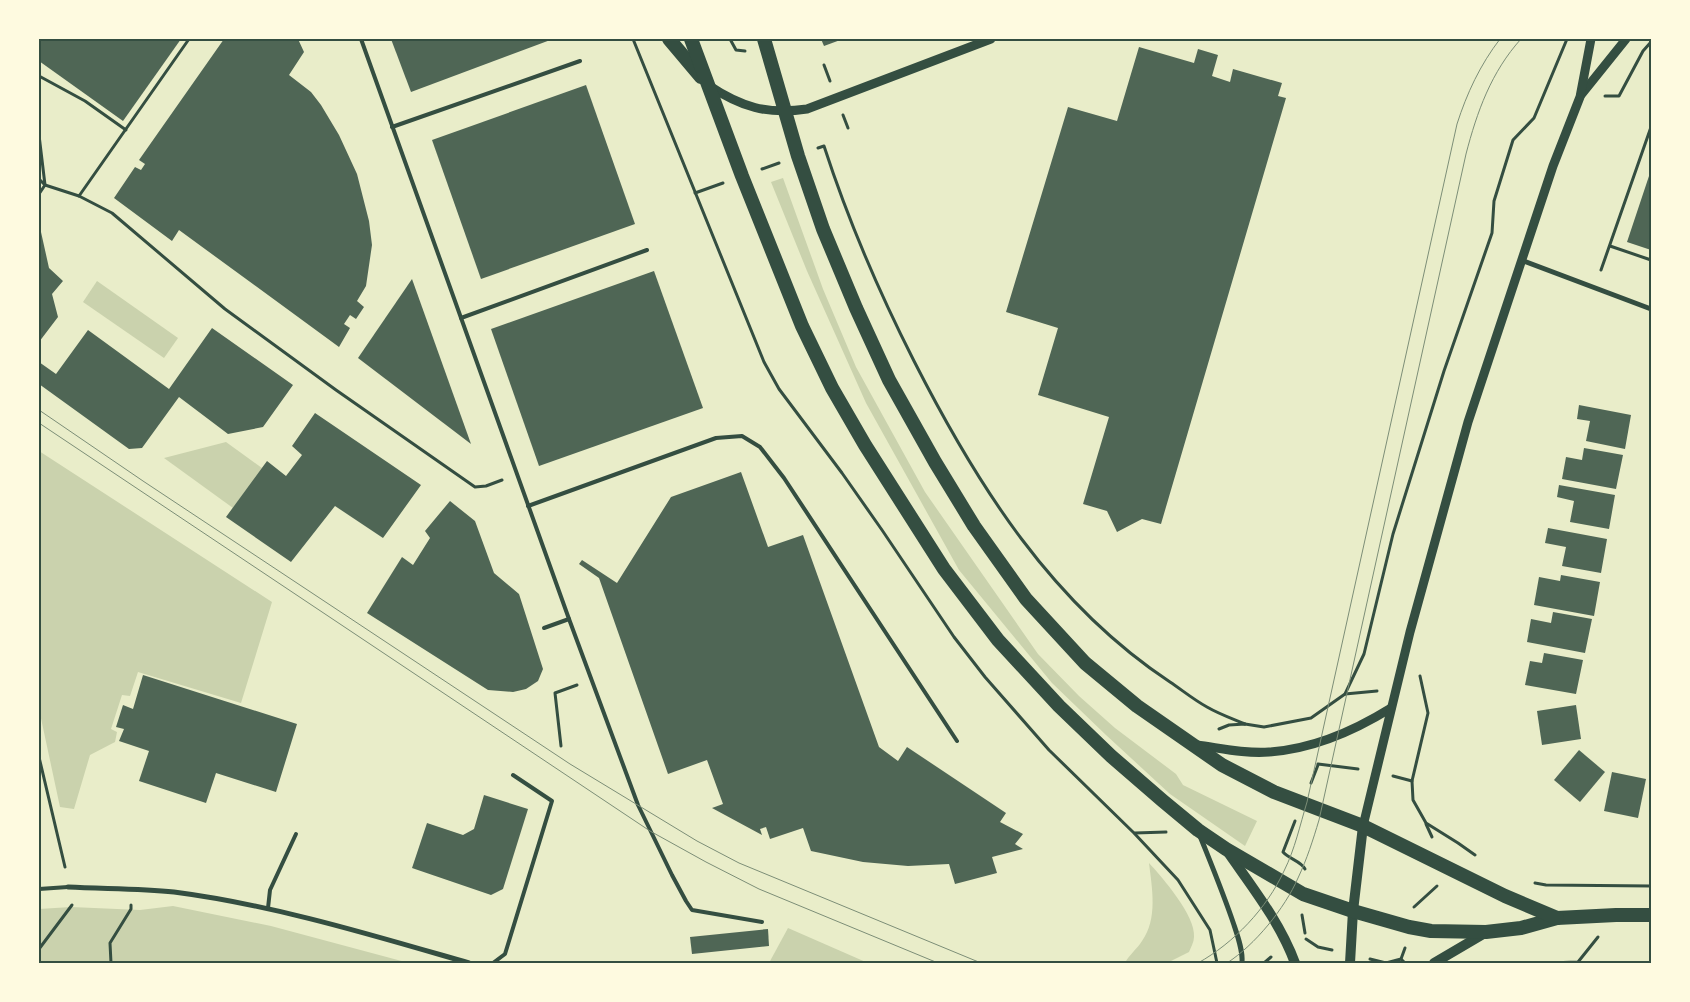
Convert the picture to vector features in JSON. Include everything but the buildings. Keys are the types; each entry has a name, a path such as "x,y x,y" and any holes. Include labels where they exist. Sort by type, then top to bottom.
{"highway":[{"path":"669,39 708,85"},
{"path":"691,39 802,326 832,388 865,445 944,570 998,640 1059,706 1118,762 1198,830 1226,849 1303,894 1353,912 1431,931 1486,932 1521,928 1557,918 1616,915 1651,916"},
{"path":"764,39 798,156 823,229 889,380 935,462 974,526 1026,599 1086,663 1138,706 1222,765 1274,792 1363,826 1505,896 1557,918"}],"main road":[{"path":"1350,963 1353,912 1363,826"},
{"path":"1226,849 1275,922 1288,945 1295,963"},
{"path":"1434,963 1486,932"}],"street":[{"path":"708,85 729,99 761,110 786,112 807,109 991,39"},
{"path":"1363,826 1391,708 1468,422 1521,260 1561,144 1580,96 1591,39"},
{"path":"1580,96 1626,39"},
{"path":"1521,260 1651,309"},
{"path":"1189,743 1240,752 1269,752 1315,744 1341,735 1391,708"},
{"path":"1198,830 1230,912 1243,957 1242,963"},
{"path":"68,887 173,892 268,908 469,963"}],"lane":[{"path":"361,39 569,620 638,805 692,910 762,922"},
{"path":"392,128 580,61"},
{"path":"461,318 647,250"},
{"path":"528,506 716,438 742,436 760,447 784,478 957,741"},
{"path":"544,628 569,620"},
{"path":"493,963 505,954 552,801 513,775"},
{"path":"268,908 270,890 296,834"},
{"path":"39,889 68,887"}],"path":[{"path":"80,196 189,39"},
{"path":"730,39 736,50 747,51"},
{"path":"824,146 842,200 901,336 940,411 975,472 1020,538 1055,583 1098,627 1149,669 1206,707 1245,724 1264,727 1311,718 1345,694 1364,654 1396,525 1444,371 1492,233 1494,201 1513,140 1534,118 1567,39"},
{"path":"1619,96 1643,51 1651,42"},
{"path":"39,76 85,101 126,130"},
{"path":"1601,270 1651,127"},
{"path":"39,136 45,185 39,194"},
{"path":"39,179 45,185 80,196 112,213 225,309 336,390 475,487 486,486 517,475"},
{"path":"1610,246 1651,260"},
{"path":"561,746 555,693 592,680"},
{"path":"1345,694 1396,690"},
{"path":"1428,713 1412,781 1413,800 1426,824 1458,843 1481,860"},
{"path":"1314,775 1318,765 1316,756"},
{"path":"39,757 65,868"},
{"path":"1318,765 1342,766"},
{"path":"1291,832 1283,852 1287,857 1303,865 1306,871"},
{"path":"1134,833 1178,880 1210,930 1217,963"},
{"path":"1529,881 1546,886 1651,886"},
{"path":"1410,910 1440,884"},
{"path":"39,950 73,904"},
{"path":"111,963 110,943 131,910 131,906 121,905"},
{"path":"1302,915 1306,938 1318,947"},
{"path":"1401,959 1407,944"},
{"path":"1386,963 1401,959"},
{"path":"1401,959 1405,963"},
{"path":"1548,963 1578,962"}],"green space":[{"path":"783,178 823,289 856,367 925,492 1038,654 1079,696 1115,728 1176,774 1183,785 1257,821 1245,846 1170,794 1052,683 959,570 866,403 807,271 771,182"},
{"path":"97,281 178,338 164,358 83,302"},
{"path":"226,442 262,468 233,508 164,458"},
{"path":"39,451 272,602 241,703 138,672 130,696 122,695 111,729 117,732 115,742 90,755 74,809 60,807 39,709"},
{"path":"1149,863 1184,908 1193,928 1194,941 1189,952 1167,963 1125,963 1142,941 1150,923 1153,903"},
{"path":"173,906 271,926 409,963 39,963 39,909 71,907 140,910"},
{"path":"788,928 868,963 769,963"}],"tram line":[{"path":"1198,963 1237,935 1259,911 1277,885 1294,846 1307,802 1457,124 1475,80 1486,59 1500,39"},
{"path":"1227,963 1258,936 1285,901 1307,857 1319,820 1466,154 1486,93 1501,65 1521,39"},
{"path":"39,410 570,764 697,841 739,863 981,963"},
{"path":"39,423 650,831 759,889 938,963"}]}
